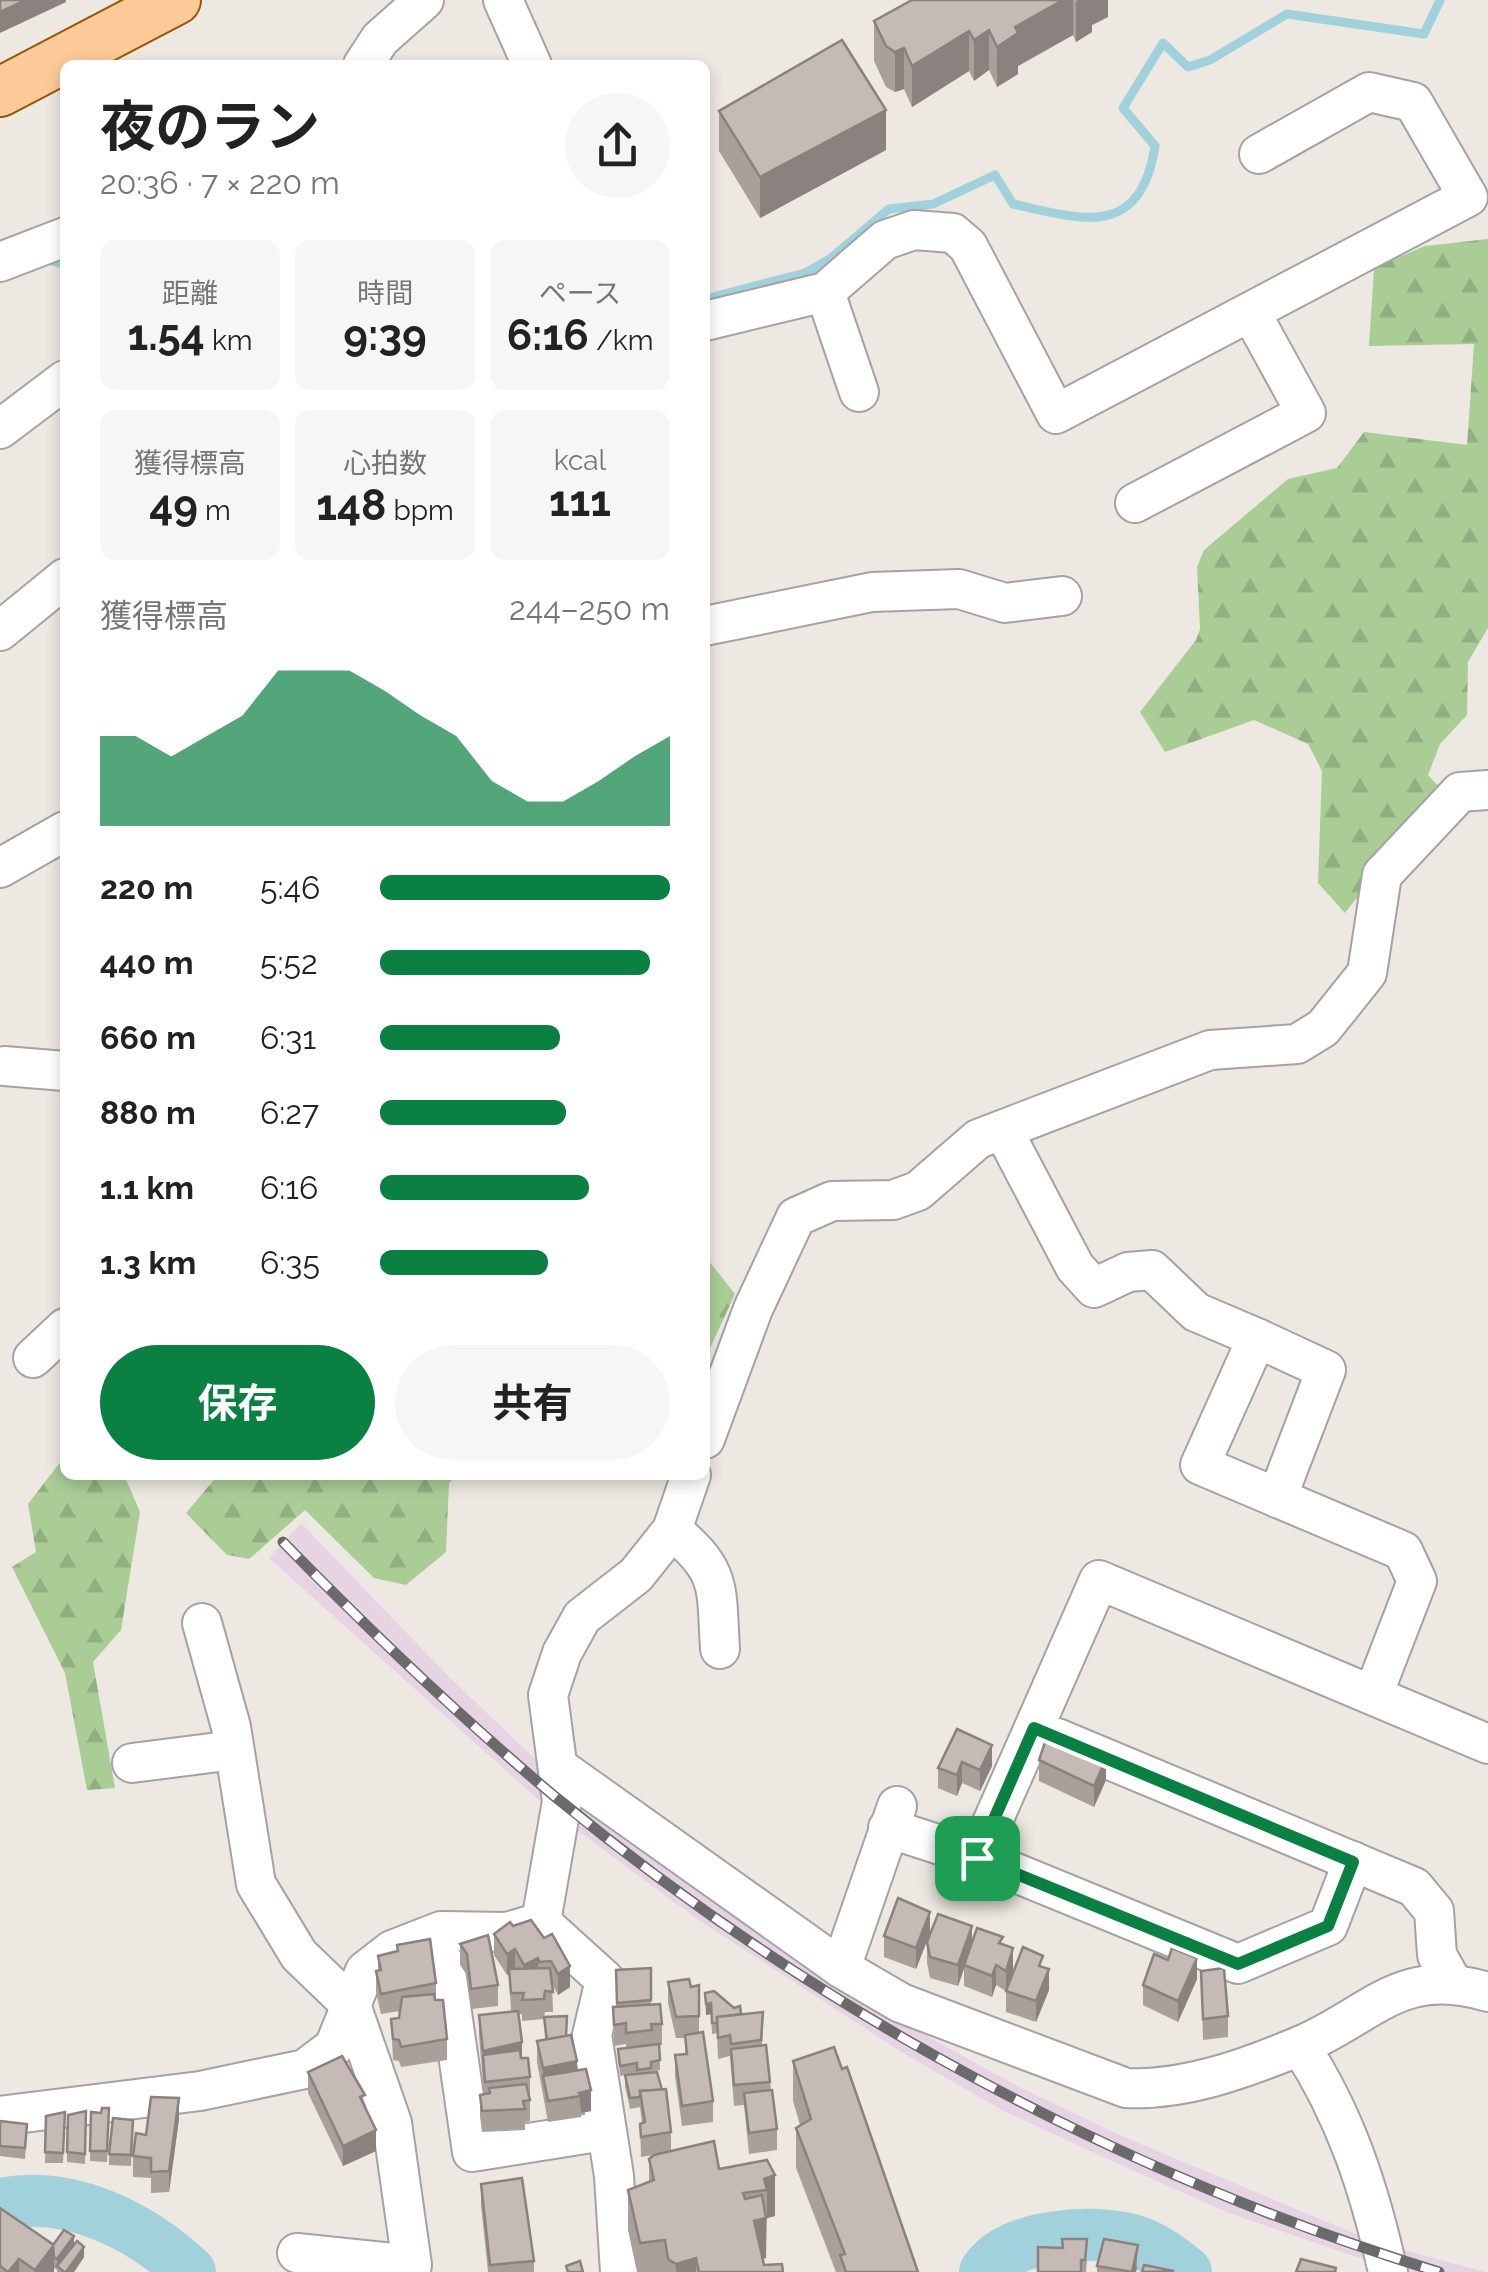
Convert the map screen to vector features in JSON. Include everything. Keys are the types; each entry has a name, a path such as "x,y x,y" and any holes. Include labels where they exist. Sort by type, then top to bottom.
{"main road":[{"path":"61,60 176,0"},
{"path":"0,92 60,61"}],"street":[{"path":"366,60 380,39 424,0"},
{"path":"503,0 530,60"},
{"path":"710,320 825,292 885,240 914,230 953,232 968,246 1056,414 1468,197 1413,102 1369,92 1259,154"},
{"path":"0,262 60,238"},
{"path":"825,292 859,392"},
{"path":"1135,503 1306,413 1252,313"},
{"path":"0,429 60,384"},
{"path":"0,631 60,582"},
{"path":"710,625 872,592 958,589 1005,603 1062,596"},
{"path":"710,1425 753,1309 796,1216 832,1201 893,1200 918,1190 978,1139 1210,1050 1296,1044 1324,1028 1367,973 1382,875 1460,792 1488,790"},
{"path":"0,868 60,834"},
{"path":"4,1066 60,1071"},
{"path":"1003,1130 1075,1267 1094,1288 1128,1272 1152,1270 1196,1312 1326,1370 1277,1498"},
{"path":"32,1358 60,1333"},
{"path":"1256,1338 1200,1465 1403,1552 1417,1581 1373,1695"},
{"path":"541,1922 552,1873 561,1768 548,1695 562,1653 582,1618 636,1576 672,1530 689,1480"},
{"path":"672,1530 704,1556 715,1579 721,1649"},
{"path":"977,1858 1099,1580 1488,1744"},
{"path":"202,1622 234,1750 256,1884 300,1955 351,2005 392,2123 412,2265 297,2253"},
{"path":"1034,1728 1414,1887 1434,1911 1437,1955 1470,1987"},
{"path":"132,1762 234,1750"},
{"path":"561,1768 841,1968 901,2002 1126,2088 1164,2090 1300,2046 1361,2009 1420,1985 1470,1987"},
{"path":"841,1968 893,1816 977,1858 1238,1964 1328,1926 1353,1862"},
{"path":"0,2116 200,2091 305,2069 334,2047 365,1971 392,1950 441,1931 507,1932 541,1922"},
{"path":"541,1922 606,1980 592,2035 614,2176 620,2272"},
{"path":"445,1964 472,2152 604,2131"},
{"path":"1300,2046 1330,2092 1367,2181 1388,2272"}],"shaded area":[{"path":"301,1523 449,1677 553,1776 551,1811 269,1558"},
{"path":"578,1798 815,1966 918,2031 1017,2086 1124,2137 1358,2235 1365,2260 1229,2213 1112,2161 1004,2111 903,2053 700,1921 570,1825"},
{"path":"1404,2250 1485,2272 1409,2272"}],"green space":[{"path":"1488,239 1488,628 1468,662 1467,715 1440,744 1428,775 1442,790 1345,913 1318,883 1322,771 1308,744 1254,720 1165,752 1140,712 1196,640 1200,629 1197,567 1204,550 1288,479 1337,468 1364,432 1467,445 1474,344 1369,346 1374,268 1425,246"},
{"path":"710,1262 735,1294 710,1348"},
{"path":"60,1462 60,1480 126,1480 140,1512 121,1630 93,1662 115,1788 87,1790 65,1673 12,1567 36,1552 28,1504"},
{"path":"214,1480 452,1480 446,1552 406,1585 374,1578 305,1510 249,1559 227,1555 186,1513"}],"building":[{"path":"0,0 26,0 0,12"},
{"path":"912,0 1063,0 1015,27 1018,33 997,47 989,30 974,40 969,31 912,66 904,48 895,52 886,46 874,21"},
{"path":"842,40 886,110 760,177 719,111"},
{"path":"957,1729 992,1745 980,1770 962,1762 957,1775 938,1768"},
{"path":"1048,1733 1106,1759 1094,1786 1039,1760"},
{"path":"898,1898 930,1912 916,1948 884,1936"},
{"path":"938,1914 972,1926 958,1965 930,1957 927,1942"},
{"path":"531,1920 544,1938 552,1934 570,1966 558,1974 551,1961 539,1962 538,1958 524,1965 515,1949 507,1954 494,1934 510,1922 513,1926"},
{"path":"977,1928 1003,1937 999,1943 1013,1948 1006,1971 996,1965 992,1976 964,1965"},
{"path":"488,1935 498,1985 471,1989 467,1954 460,1944"},
{"path":"430,1939 436,1983 381,1994 376,1971 381,1970 378,1956 398,1951 397,1945"},
{"path":"1023,1947 1043,1956 1039,1966 1049,1969 1036,2001 1006,1991"},
{"path":"1172,1948 1197,1958 1178,2001 1143,1985 1154,1954 1168,1960"},
{"path":"550,1968 553,1992 545,1991 544,1999 522,2000 524,1993 511,1993 509,1969"},
{"path":"651,1968 651,2000 617,2003 616,1970"},
{"path":"1224,1968 1228,2016 1203,2019 1201,1971"},
{"path":"689,1979 691,1987 699,1985 699,2016 676,2017 668,1982"},
{"path":"714,1991 734,2008 740,2006 741,2014 717,2017 717,2023 712,2023 711,2003 706,2004 705,1993"},
{"path":"434,1994 435,2000 443,2000 447,2039 401,2047 399,2040 393,2039 391,2019 399,2018 402,1997"},
{"path":"660,2004 662,2024 651,2024 652,2030 626,2033 626,2023 614,2025 613,2007"},
{"path":"518,2011 522,2042 483,2051 479,2015"},
{"path":"763,2012 761,2040 731,2044 730,2035 718,2038 717,2017"},
{"path":"567,2016 566,2036 547,2040 544,2017"},
{"path":"703,2032 713,2101 682,2106 675,2055 687,2054 685,2035"},
{"path":"571,2035 577,2061 543,2068 537,2041"},
{"path":"659,2044 660,2060 651,2062 651,2068 637,2070 637,2063 620,2066 618,2049"},
{"path":"766,2045 770,2082 734,2085 731,2049"},
{"path":"834,2047 842,2069 847,2067 918,2272 846,2272 840,2255 845,2254 796,2128 811,2119 793,2061"},
{"path":"520,2050 521,2058 528,2058 530,2077 485,2082 483,2055"},
{"path":"342,2056 365,2095 360,2097 376,2130 343,2146 308,2072"},
{"path":"586,2069 591,2090 579,2093 581,2096 548,2101 543,2076"},
{"path":"657,2072 662,2090 640,2091 640,2097 630,2098 625,2075"},
{"path":"526,2084 530,2100 523,2101 525,2109 482,2111 480,2095 490,2093 489,2088"},
{"path":"666,2089 671,2132 641,2137 640,2124 645,2122 640,2091"},
{"path":"772,2090 777,2129 749,2133 744,2093"},
{"path":"151,2097 179,2098 169,2171 151,2172 151,2158 133,2156 136,2133 146,2135"},
{"path":"102,2108 109,2108 107,2151 90,2151 91,2112 101,2113"},
{"path":"86,2111 85,2154 67,2152 68,2115"},
{"path":"65,2112 63,2153 45,2152 46,2116"},
{"path":"113,2118 133,2120 131,2155 109,2154"},
{"path":"0,2121 27,2124 25,2148 0,2146"},
{"path":"714,2141 719,2169 767,2160 775,2175 764,2179 767,2190 743,2193 745,2199 762,2195 766,2218 754,2221 764,2265 782,2264 783,2272 699,2272 696,2258 676,2264 668,2259 665,2240 640,2243 628,2190 654,2180 649,2159"},
{"path":"522,2178 534,2261 490,2265 481,2184"},
{"path":"0,2208 54,2245 35,2270 19,2259 8,2272 0,2266"},
{"path":"64,2230 74,2236 57,2259 53,2245"},
{"path":"1062,2239 1087,2239 1081,2272 1038,2272 1038,2247 1063,2248"},
{"path":"1104,2239 1138,2245 1132,2272 1097,2266"},
{"path":"77,2241 84,2247 64,2272 57,2266"},
{"path":"1301,2259 1336,2268 1335,2272 1296,2272"},
{"path":"580,2261 583,2272 568,2272 566,2266"},
{"path":"1144,2265 1174,2271 1142,2272"}],"waterway":[{"path":"710,298 805,273 830,259 889,209 933,204 995,175 1013,204 1063,215 1105,216 1136,197 1148,176 1155,146 1123,108 1163,43 1188,67 1210,60 1287,14 1424,34 1440,0"},
{"path":"46,259 60,263"},
{"path":"0,2204 52,2202 102,2215 149,2240 190,2272"},
{"path":"985,2272 1012,2249 1074,2235 1140,2243 1186,2272"}],"railway":[{"path":"283,1542 415,1672 553,1795 756,1946 863,2014 973,2077 1202,2186 1319,2232 1439,2272"}],"route":[{"path":"1034,1728 1353,1862 1328,1926 1238,1964 977,1858 1034,1728"}]}
